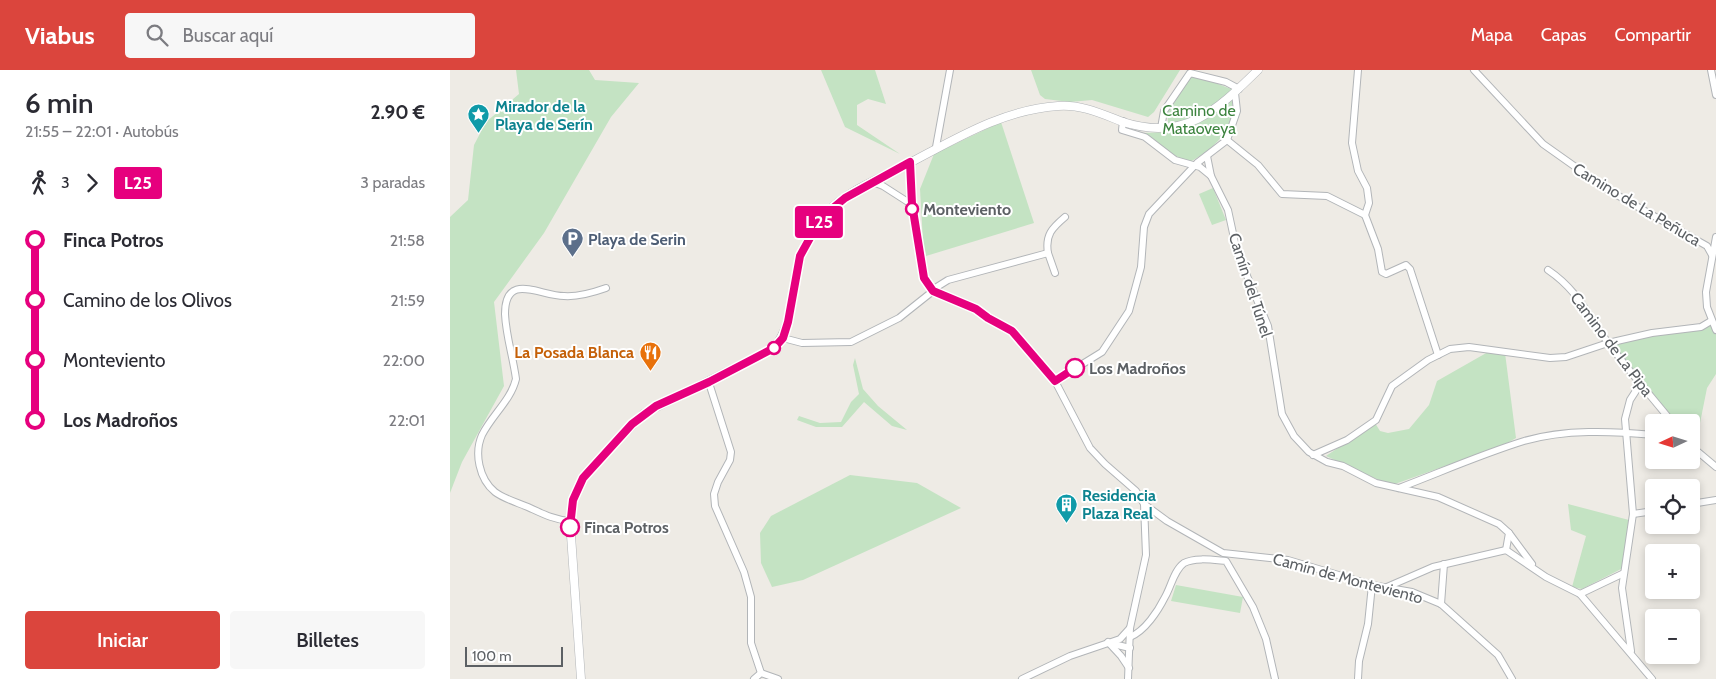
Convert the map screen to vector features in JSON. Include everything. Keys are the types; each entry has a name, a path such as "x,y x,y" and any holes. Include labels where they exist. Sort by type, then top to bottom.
{"street":[{"path":"936,147 950,70"},
{"path":"580,679 570,521 573,500 583,478 632,424 656,406 765,355 783,338 788,322 800,256 821,218 845,198 936,147 977,127 1011,115 1058,106 1092,109 1140,126 1161,128 1198,120 1217,109 1258,70"},
{"path":"1358,70 1352,143 1358,171 1368,188 1369,203 1365,215 1378,249 1382,272 1386,274 1406,265 1410,269 1438,355"},
{"name":"Camino de La Peñuca","path":"1474,70 1543,144 1608,190 1707,246 1712,255"},
{"path":"1711,70 1716,95"},
{"path":"1161,128 1164,111 1190,73 1226,82 1237,91"},
{"path":"1055,381 1102,352 1130,311 1141,267 1144,227 1149,214 1195,165 1227,140 1237,111 1237,91"},
{"path":"1123,121 1122,130 1145,137 1175,160 1195,165 1212,176"},
{"path":"1227,140 1258,165 1282,194 1327,196 1365,215"},
{"name":"Camín del Túnel","path":"1207,156 1212,176 1228,210 1237,252 1268,326 1282,414 1294,436 1313,455 1343,466 1376,483 1438,497 1499,524 1509,533 1538,570"},
{"path":"910,162 912,204 924,278 933,291"},
{"path":"873,182 912,204"},
{"path":"1055,273 1046,242 1048,234 1065,217"},
{"path":"1716,237 1706,292 1707,307 1716,330"},
{"path":"783,338 802,343 851,342 899,318 948,280 1048,253"},
{"name":"Camino de La Pipa","path":"1548,270 1560,278 1585,305 1608,343 1665,414"},
{"path":"570,521 557,520 494,491 484,477 479,464 478,449 482,436 493,416 514,389 516,379 506,314 509,294 514,290 524,288 550,295 576,296 606,288"},
{"name":"Camín de Monteviento","path":"933,291 976,309 1012,331 1055,381 1090,448 1136,491 1144,504 1167,521 1223,553 1234,556 1269,556 1288,560 1372,586 1412,592 1441,604 1498,655 1512,679"},
{"path":"1313,455 1346,440 1376,420 1392,386 1450,349 1469,348 1550,358 1566,357 1608,343 1652,333 1701,327 1711,320"},
{"path":"709,382 731,452 730,460 714,494 715,506 744,572 751,597 751,643 761,673"},
{"path":"1631,652 1622,588 1633,514 1626,432 1627,408 1641,383"},
{"path":"1398,488 1526,441 1567,433 1626,432 1645,434"},
{"path":"1700,453 1716,467"},
{"path":"1700,503 1716,500"},
{"path":"1128,679 1130,628 1146,555 1144,504"},
{"path":"1633,514 1645,512"},
{"path":"1506,550 1509,533"},
{"path":"1387,588 1444,564 1506,550 1554,581 1580,594 1652,679"},
{"path":"1130,637 1139,632 1152,616 1165,598 1178,569 1185,562 1206,559 1226,561 1254,606 1266,639 1275,679"},
{"path":"1441,604 1444,564"},
{"path":"1580,594 1624,573"},
{"path":"1358,679 1368,624 1372,586"},
{"path":"1022,679 1070,656 1120,639 1130,628"},
{"path":"1108,642 1130,648"},
{"path":"1108,642 1121,656 1129,669"},
{"path":"754,679 761,673"},
{"path":"761,673 778,679"}],"green space":[{"path":"516,70 589,70 595,80 639,83 611,117 544,233 494,302 504,386 462,462 450,493 450,217 468,200 474,145 486,122 519,94"},
{"path":"821,70 875,70 886,104 868,99 857,105 857,125 900,154 845,127"},
{"path":"1031,70 1180,70 1154,112 1148,117 1092,100 1070,102 1045,99 1040,95"},
{"name":"Camino de Mataoveya","path":"1191,77 1203,78 1231,89 1232,113 1224,133 1218,141 1190,162 1183,160 1142,133 1169,132 1167,111"},
{"path":"1001,122 1034,223 926,256 923,242 920,189 934,154"},
{"path":"1213,188 1226,220 1212,225 1199,194"},
{"path":"1711,321 1716,330 1716,374 1707,388 1700,423 1700,414 1666,414 1608,343 1701,327"},
{"path":"1488,352 1505,353 1516,438 1504,445 1395,484 1381,481 1326,456 1375,423 1380,431 1388,433 1409,429 1429,405 1437,381"},
{"path":"855,358 863,389 878,406 907,430 892,426 864,402 842,427 816,427 797,420 799,416 820,423 841,422 851,402 859,394 853,365"},
{"path":"850,475 917,483 961,508 803,580 772,587 761,563 760,533 771,516"},
{"path":"1568,504 1629,520 1623,568 1582,589 1572,587 1586,536 1571,530"},
{"path":"1176,585 1243,597 1240,613 1171,601"}],"bus line":[{"name":"L25","path":"570,527 573,500 583,478 643,414 656,406 765,355 774,348 783,338 788,322 800,256 821,218 845,198 910,162 912,170 912,204 924,278 933,291 976,309 1012,331 1055,381 1075,368"}],"place":[{"name":"Mirador de la Playa de Serín","path":"479,134"},
{"name":"Monteviento","path":"912,209"},
{"name":"Playa de Serin","path":"572,258"},
{"name":"Los Madroños","path":"1075,368"},
{"name":"La Posada Blanca","path":"650,371"},
{"name":"Residencia Plaza Real","path":"1066,523"},
{"name":"Finca Potros","path":"570,527"}]}
